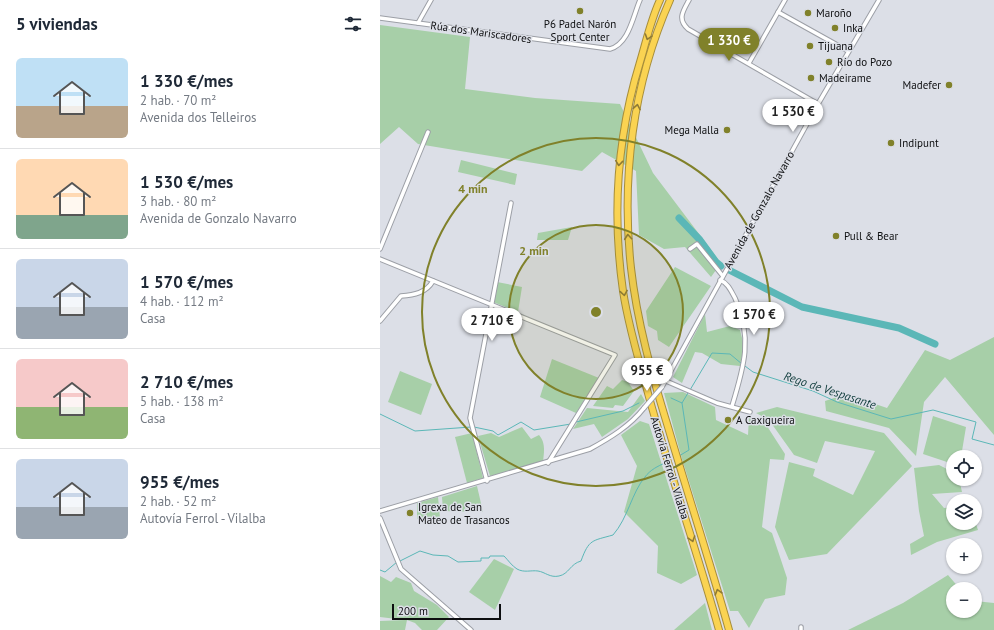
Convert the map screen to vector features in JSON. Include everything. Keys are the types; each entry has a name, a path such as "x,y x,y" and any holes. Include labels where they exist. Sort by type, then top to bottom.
{"highway":[{"name":"Autovía Ferrol - Vilalba","path":"670,0 650,53 634,126 627,190 631,269 638,315 660,400 729,630"},
{"name":"Autovía Ferrol - Vilalba","path":"660,1 630,93 622,135 618,177 619,248 623,291 634,342 651,407 719,630"}],"street":[{"path":"418,23 431,0"},
{"name":"Rúa dos Mariscadores","path":"380,18 599,48 614,48 622,43 640,0"},
{"path":"689,0 681,17 683,25 818,104"},
{"path":"749,64 785,0"},
{"name":"Avenida de Gonzalo Navarro","path":"380,511 548,463 590,449 612,436 637,416 666,381 722,275 848,51 879,0"},
{"path":"778,12 848,51"},
{"path":"380,250 428,132"},
{"path":"487,481 470,418 511,203"},
{"path":"690,249 697,244 722,275"},
{"path":"380,259 492,303 615,355 548,463"},
{"path":"720,280 727,284 737,303 746,341 744,368 732,406"},
{"path":"380,321 401,296 414,296 428,288 433,281"},
{"path":"666,381 717,403 750,412"},
{"path":"380,518 401,568 472,630"}],"green space":[{"path":"380,25 470,37 465,89 535,98 620,104 653,173 721,263 711,277 685,247 664,249 639,235 636,171 602,152 582,171 418,144 399,127 380,144"},
{"path":"461,160 517,174 515,185 458,172"},
{"path":"572,227 568,240 537,240 538,233"},
{"path":"675,267 711,286 669,347 658,340 657,331 648,326 646,311"},
{"path":"497,282 522,287 518,312 493,302"},
{"path":"705,314 707,332 730,326 740,330 744,346 740,366 721,364 702,353 695,352 682,383 673,377"},
{"path":"994,337 994,435 945,377 924,402 916,456 889,428 826,411 825,401 846,394 887,408 925,350 950,360"},
{"path":"552,359 599,378 576,413 540,397"},
{"path":"400,371 432,384 421,415 388,402"},
{"path":"622,380 628,382 634,391 623,406 615,405 613,408 593,406 607,386 613,389"},
{"path":"683,392 715,407 716,420 748,435 749,417 765,423 785,454 784,460 770,459 762,527 772,533 787,578 785,595 765,599 749,628 738,611 730,611 682,459 664,393"},
{"path":"641,394 645,401 628,419 602,437 594,424 573,429 587,408 628,412"},
{"path":"777,407 884,433 912,466 827,554 789,560 775,527 789,462 815,469 813,476 853,495 875,451 825,441 817,463 794,455 769,420 756,413"},
{"path":"933,416 966,427 962,450 946,450 946,462 923,454"},
{"path":"640,421 649,424 697,575 681,584 657,573 658,546 624,512 637,466 621,435"},
{"path":"522,427 531,439 539,435 543,441 543,462 490,476 478,436 491,433 499,437"},
{"path":"472,433 483,478 467,483 455,437"},
{"path":"939,465 946,468 946,486 961,486 962,492 932,494 944,508 946,508 946,530 978,530 946,538 946,539 937,542 911,555 910,544 924,536 919,511 914,468"},
{"path":"477,486 483,512 443,511 442,497"},
{"path":"438,497 440,518 417,519 417,503"},
{"path":"494,559 514,569 495,610 469,592"},
{"path":"948,575 954,582 946,582 946,618 982,618 982,602 994,603 994,630 848,630 903,603"},
{"path":"380,576 391,582 396,577 411,583 414,591 437,605 449,617 437,630 422,630 415,623 407,620 405,630 380,630 380,621 405,620 380,617"},
{"path":"705,603 712,630 674,630"}],"waterway":[{"path":"679,218 700,240 716,262 721,266"},
{"path":"729,270 802,307 899,328 935,344"},
{"name":"Rego de Vespasante","path":"690,390 712,353 730,354 742,364"},
{"name":"Rego de Vespasante","path":"745,366 753,372 813,391 837,402 891,419 933,410 976,422 972,439 994,445"},
{"name":"Rego de Vespasante","path":"671,398 682,403 688,393"},
{"name":"Rego de Vespasante","path":"576,422 623,411 639,403"},
{"path":"679,456 689,450 682,403"},
{"name":"Rego de Vespasante","path":"380,414 415,431 471,427"},
{"name":"Rego de Vespasante","path":"474,427 493,431 498,435 521,422 534,430 571,424"},
{"path":"400,561 420,551 433,555 448,556 458,562 481,561 481,558 489,558 490,556 504,556 513,566 520,570 538,571 553,576 562,575 574,564 581,561 586,548 592,542 600,538 613,535 622,521 641,483 652,470 665,463"},
{"path":"380,570 385,572 397,562"}],"place":[{"name":"P6 Padel Narón Sport Center","path":"580,11"},
{"name":"Maroño","path":"808,13"},
{"name":"Inka","path":"835,28"},
{"name":"Tijuana","path":"810,46"},
{"name":"Río do Pozo","path":"829,62"},
{"name":"Madeirame","path":"811,78"},
{"name":"Madefer","path":"949,85"},
{"name":"Mega Malla","path":"727,130"},
{"name":"Indipunt","path":"891,143"},
{"name":"Pull & Bear","path":"836,236"},
{"name":"A Caxigueira","path":"728,420"},
{"name":"Igrexa de San Mateo de Trasancos","path":"410,513"}]}
